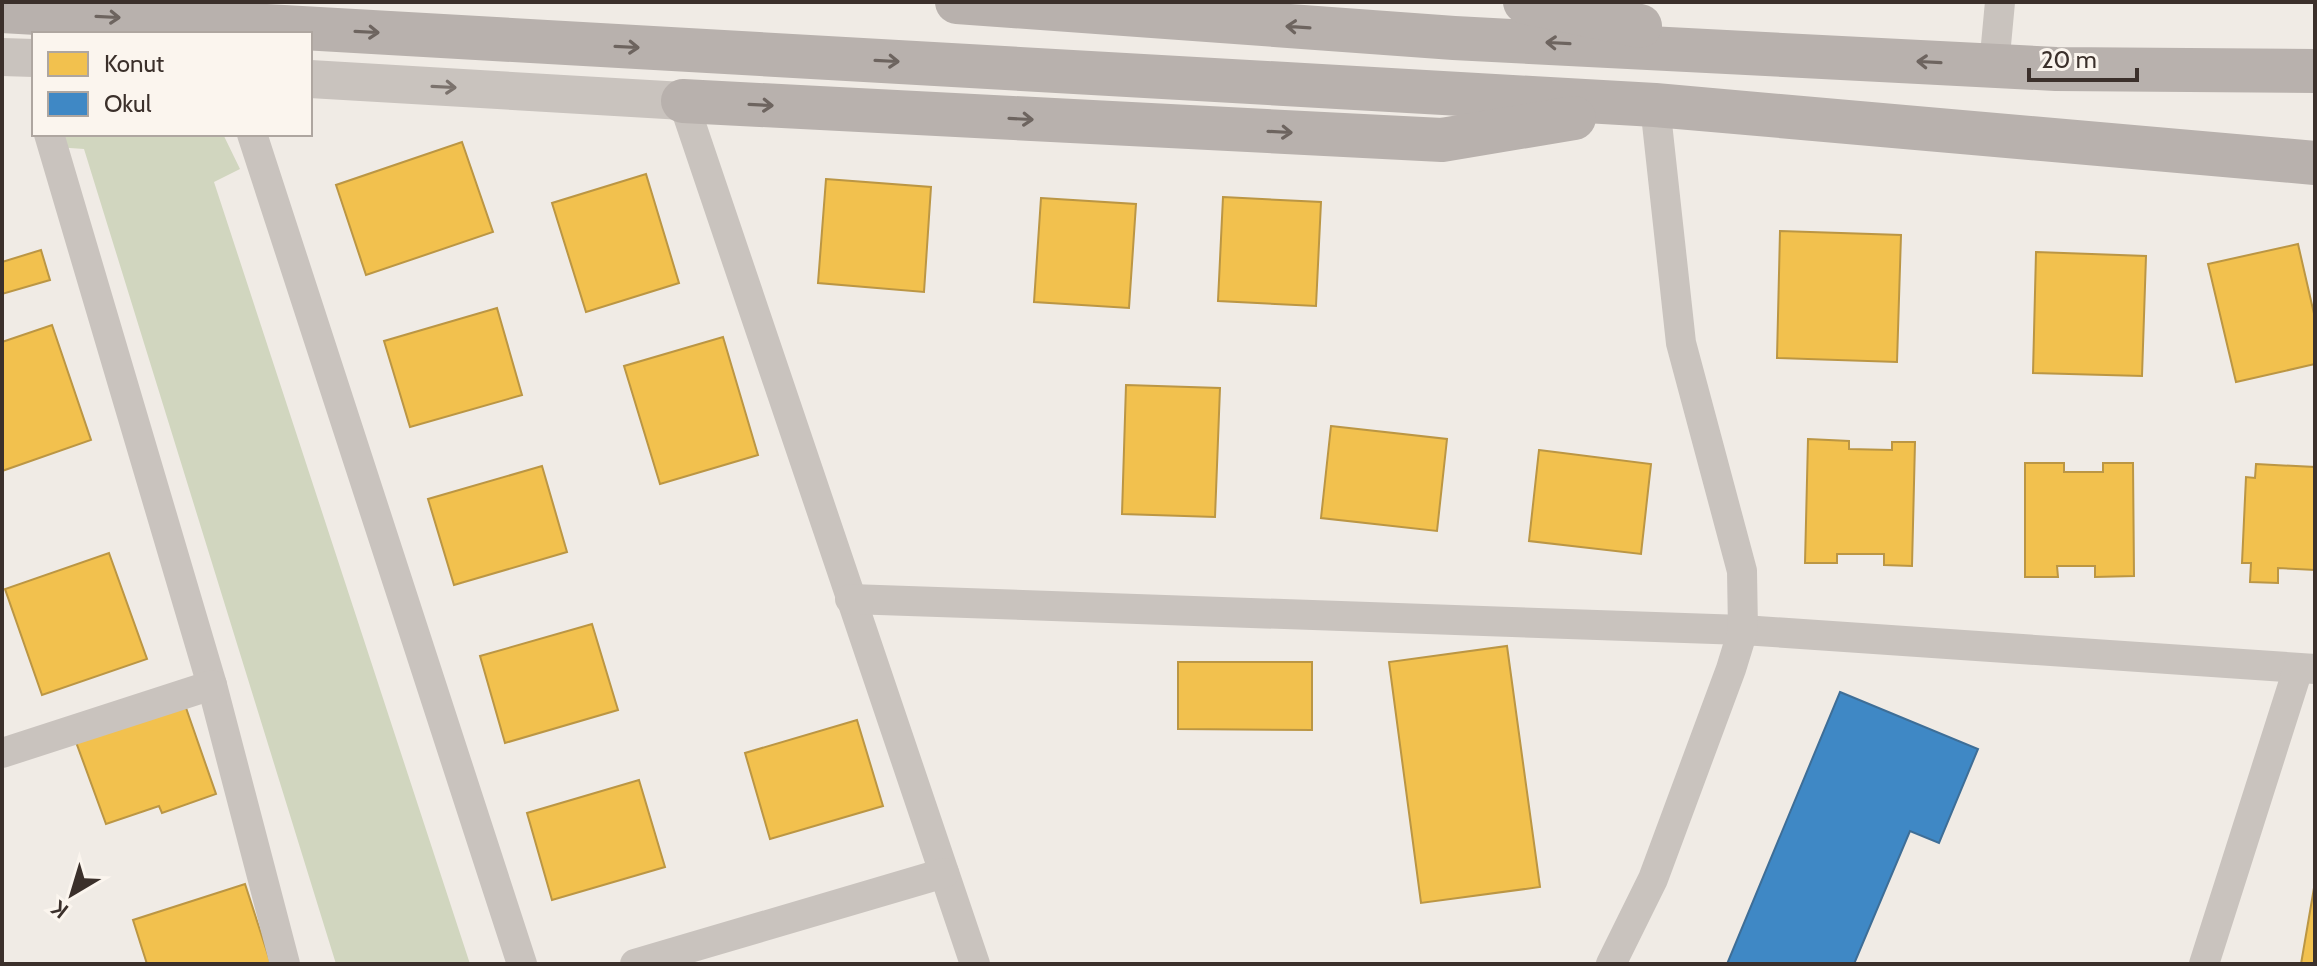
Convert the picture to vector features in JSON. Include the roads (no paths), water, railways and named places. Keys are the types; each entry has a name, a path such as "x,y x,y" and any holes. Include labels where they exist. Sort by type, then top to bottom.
{"main road":[{"path":"957,2 1454,38 1994,66 2315,71"},
{"path":"1525,2 1779,54"},
{"path":"2,11 1655,105 2315,163"},
{"path":"683,101 1442,140 1655,105"}],"street":[{"path":"1994,66 2000,2"},
{"path":"312,79 683,101 975,964"},
{"path":"1611,964 1653,879 1743,630 1742,571 1681,343 1655,105"},
{"path":"50,136 212,685 285,964"},
{"path":"253,136 522,964"},
{"path":"850,599 1743,630 2306,669 2204,964"},
{"path":"2,753 212,685"},
{"path":"635,964 944,873"}]}
